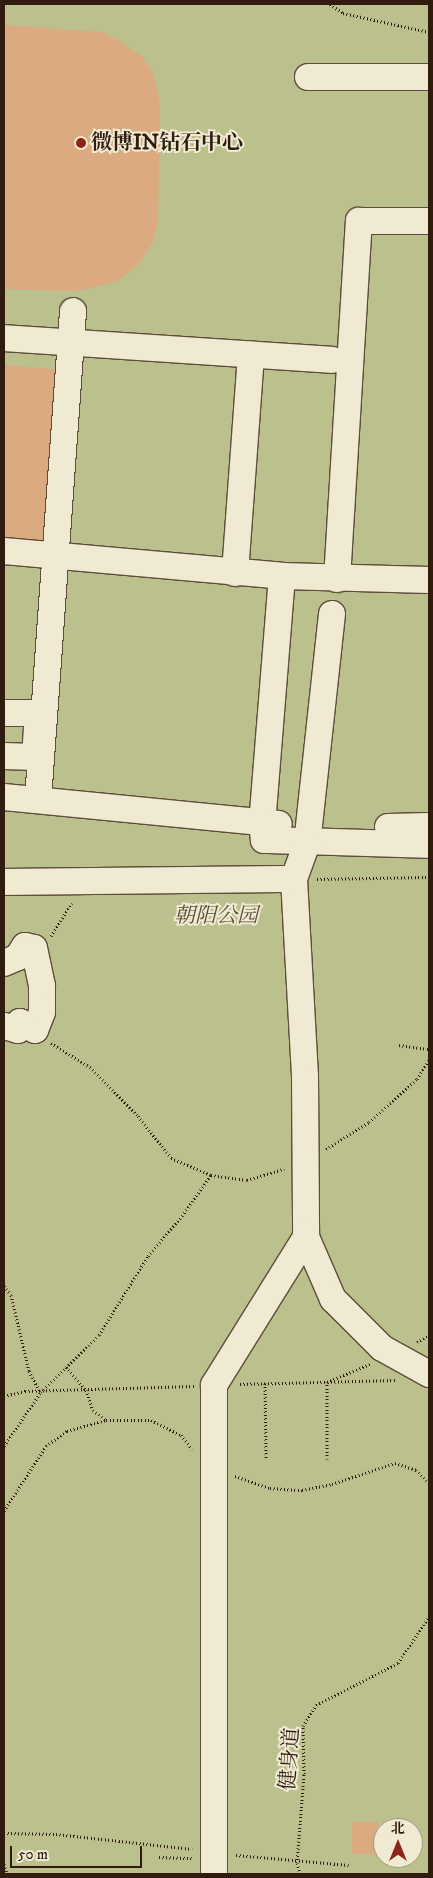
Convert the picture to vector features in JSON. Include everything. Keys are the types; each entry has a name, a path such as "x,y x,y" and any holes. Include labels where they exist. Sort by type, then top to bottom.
{"street":[{"path":"308,77 429,77"},
{"path":"336,579 359,221 429,221"},
{"path":"38,800 74,311"},
{"path":"4,338 332,360"},
{"path":"235,573 251,355"},
{"path":"4,551 56,555 105,572 235,573 336,579 429,580"},
{"path":"262,822 282,576"},
{"path":"332,614 307,835 294,879 305,1077 303,1163 306,1237 333,1299 382,1348 429,1374"},
{"path":"4,713 38,713 36,757 4,756"},
{"path":"4,797 262,822 307,835 429,845"},
{"path":"307,835 429,826"},
{"path":"4,882 294,879"},
{"path":"4,963 18,957 25,946 34,948 42,986 42,1012 35,1030 12,1024"},
{"path":"214,1861 214,1386 306,1237"}],"path":[{"path":"330,4 343,13 429,32"},
{"path":"294,879 429,877"},
{"path":"37,968 51,936 92,880"},
{"path":"12,1024 90,1068 138,1116 171,1158 212,1175 247,1180 303,1163 369,1122 417,1079 429,1060"},
{"path":"399,1044 429,1049"},
{"path":"4,1446 41,1392 99,1335 148,1256 182,1216 212,1175"},
{"path":"4,1286 11,1295 29,1371 41,1392"},
{"path":"327,1459 327,1382 393,1355 429,1335"},
{"path":"66,1367 86,1390 93,1410 106,1420"},
{"path":"265,1383 266,1458"},
{"path":"4,1396 41,1392"},
{"name":"健身道","path":"300,1874 297,1863 304,1774 303,1726 316,1705 398,1664 429,1618"},
{"path":"4,1833 56,1834 214,1861"},
{"path":"159,1857 214,1861 349,1865"},
{"path":"4,1864 7,1874"}],"green space":[{"name":"朝阳公园","path":"4,4 429,4 429,1874 4,1874"}],"building":[{"name":"微博IN钻石中心","path":"4,25 104,32 142,56 154,75 160,105 158,221 153,241 139,264 117,281 78,291 4,289"},
{"path":"4,365 63,370 52,546 4,543"},
{"path":"352,1822 373,1822 373,1854 352,1854"}],"place":[{"name":"微博IN钻石中心","path":"81,143"}]}
